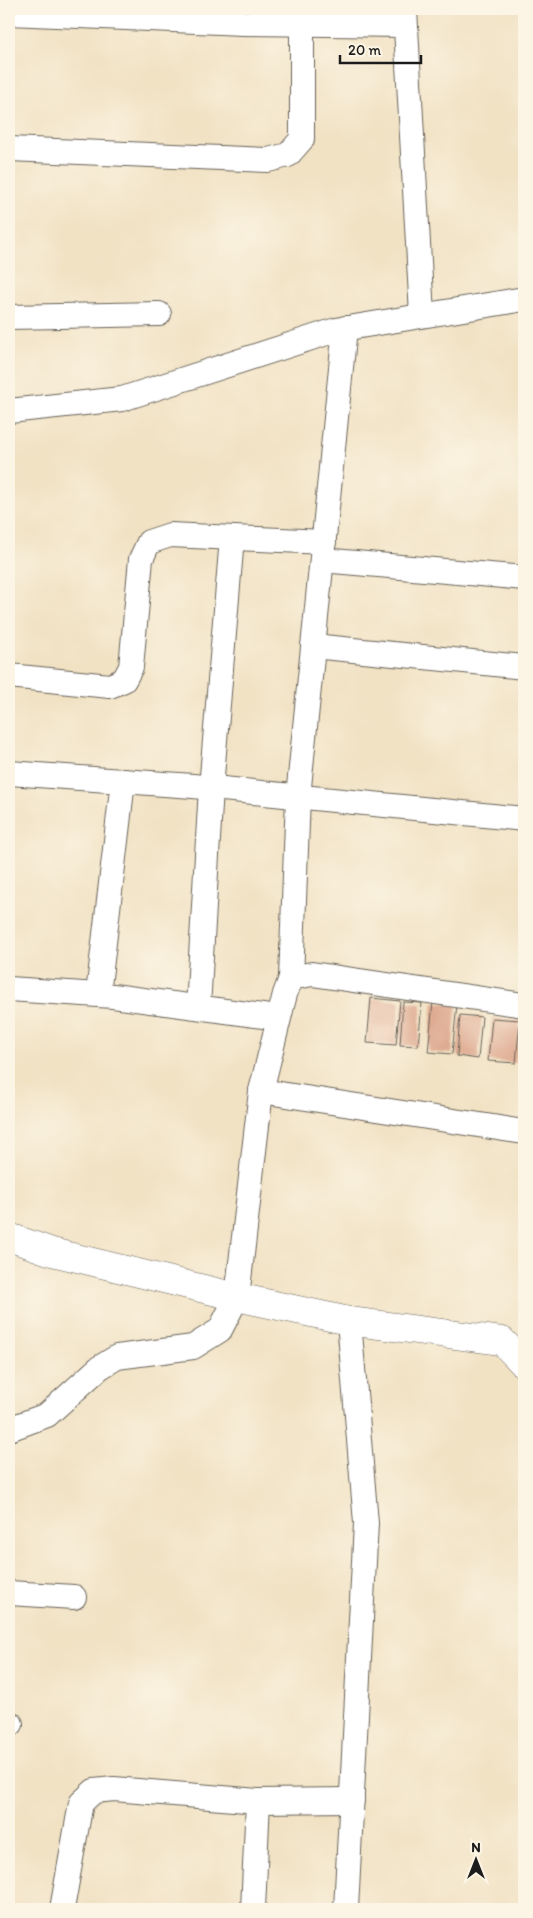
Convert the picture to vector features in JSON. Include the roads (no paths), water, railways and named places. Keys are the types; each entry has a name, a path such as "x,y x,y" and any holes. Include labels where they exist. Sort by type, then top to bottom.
{"main road":[{"path":"9,1238 52,1252 238,1297 349,1321 513,1344 524,1364"}],"street":[{"path":"9,12 302,24 405,17 422,315"},
{"path":"9,149 268,160 288,155 302,139 302,24"},
{"path":"9,411 122,399 345,328 524,299"},
{"path":"9,317 159,314"},
{"path":"9,1429 47,1415 99,1368 117,1357 194,1347 220,1330 238,1297 261,1091 278,1018 291,978 298,797 345,328"},
{"path":"9,676 110,686 124,680 131,667 142,559 150,542 170,535 232,538 524,578"},
{"path":"198,1007 211,788 232,538"},
{"path":"313,646 524,667"},
{"path":"9,773 211,788 524,819"},
{"path":"98,994 123,781"},
{"path":"291,978 312,974 524,1004"},
{"path":"9,989 98,994 278,1018"},
{"path":"261,1091 524,1132"},
{"path":"346,1909 366,1523 349,1321"},
{"path":"9,1593 74,1597"},
{"path":"62,1909 81,1803 94,1792 114,1789 258,1801 352,1800"},
{"path":"253,1909 258,1801"}]}
